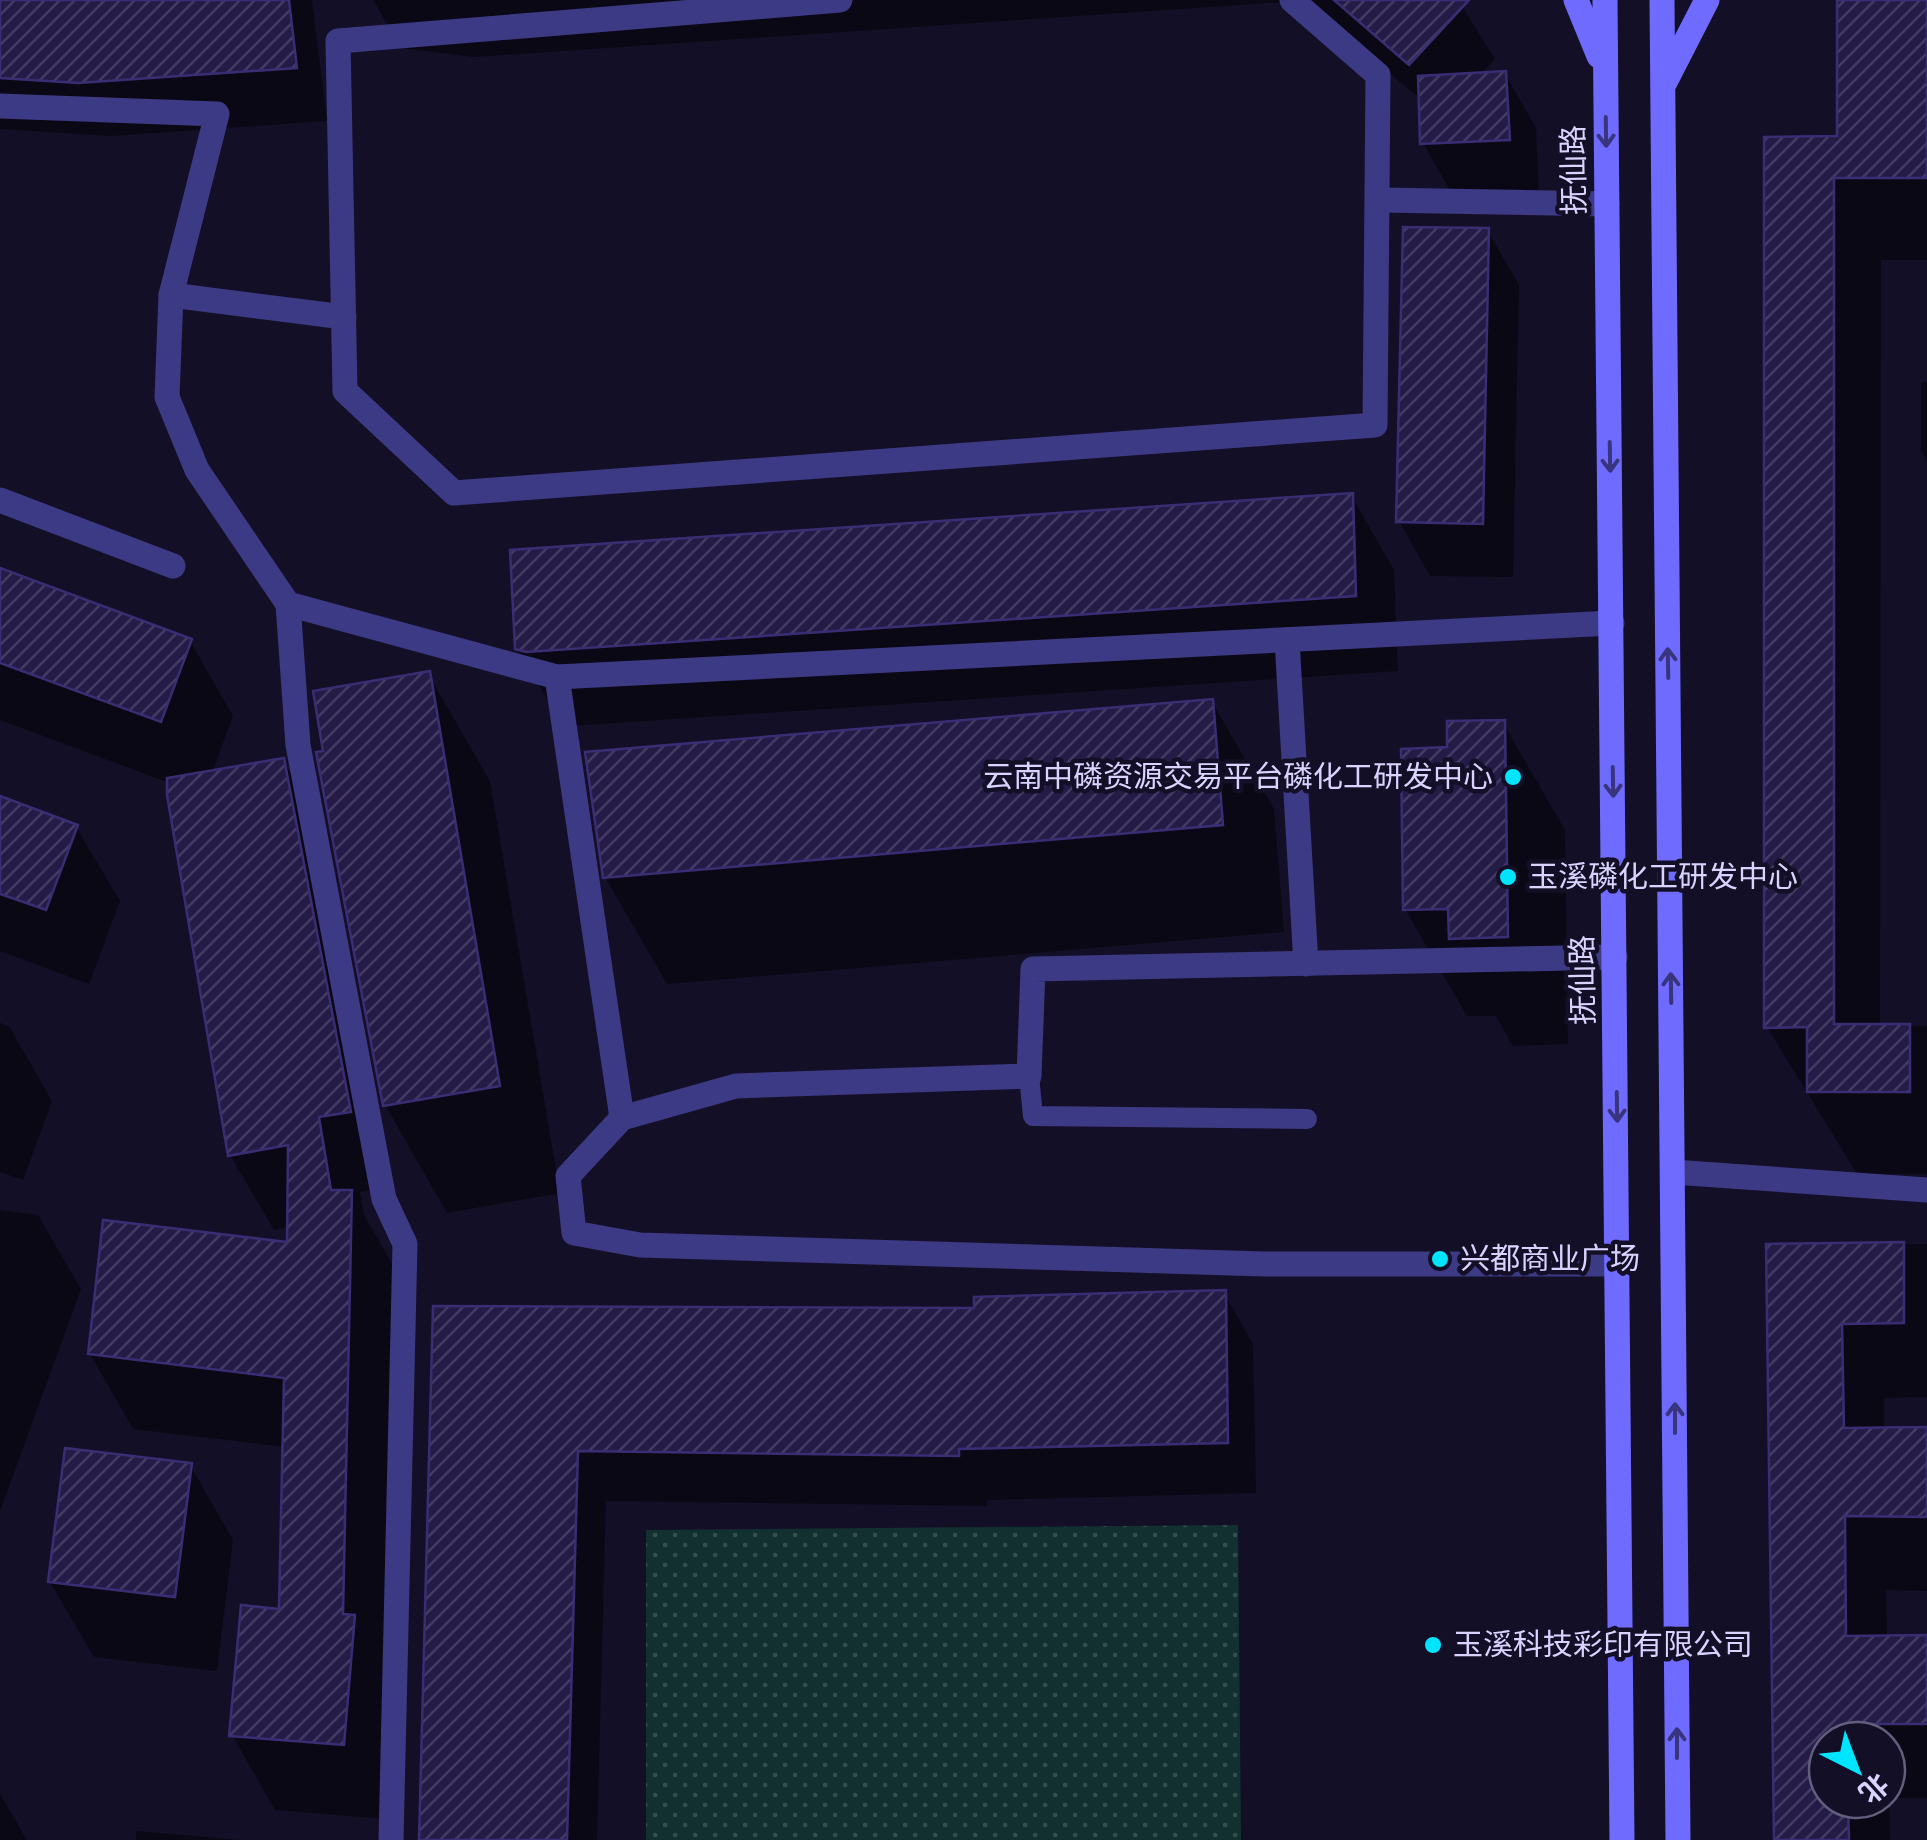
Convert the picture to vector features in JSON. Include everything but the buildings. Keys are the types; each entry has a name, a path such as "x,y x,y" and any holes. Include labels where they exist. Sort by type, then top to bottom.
{"main road":[{"path":"1576,0 1606,72"},
{"name":"抚仙路","path":"1605,0 1622,1840"},
{"path":"1662,0 1678,1840"},
{"path":"1663,86 1706,0"}],"street":[{"path":"840,0 338,41 345,391 454,493 1374,425 1380,200 1378,75 1292,0"},
{"path":"0,106 217,114 171,294 167,397 197,470 288,604 298,745 384,1199 405,1244 391,1840"},
{"path":"1380,200 1607,204"},
{"path":"171,294 344,317"},
{"path":"0,500 174,566"},
{"path":"288,604 556,677 1612,623"},
{"path":"1287,640 1306,964"},
{"path":"556,677 622,1118"},
{"path":"1616,958 1033,969 1029,1076 736,1086 622,1118 568,1176 574,1233 640,1246 1224,1263 1618,1264"},
{"path":"1673,1172 1927,1190"}],"lane":[{"path":"1029,1076 1033,1116 1306,1119"}],"green space":[{"path":"1238,1525 1241,1840 646,1840 646,1530"}],"place":[{"name":"云南中磷资源交易平台磷化工研发中心","path":"1513,777"},
{"name":"玉溪磷化工研发中心","path":"1508,877"},
{"name":"兴都商业广场","path":"1440,1259"},
{"name":"玉溪科技彩印有限公司","path":"1433,1645"}]}
